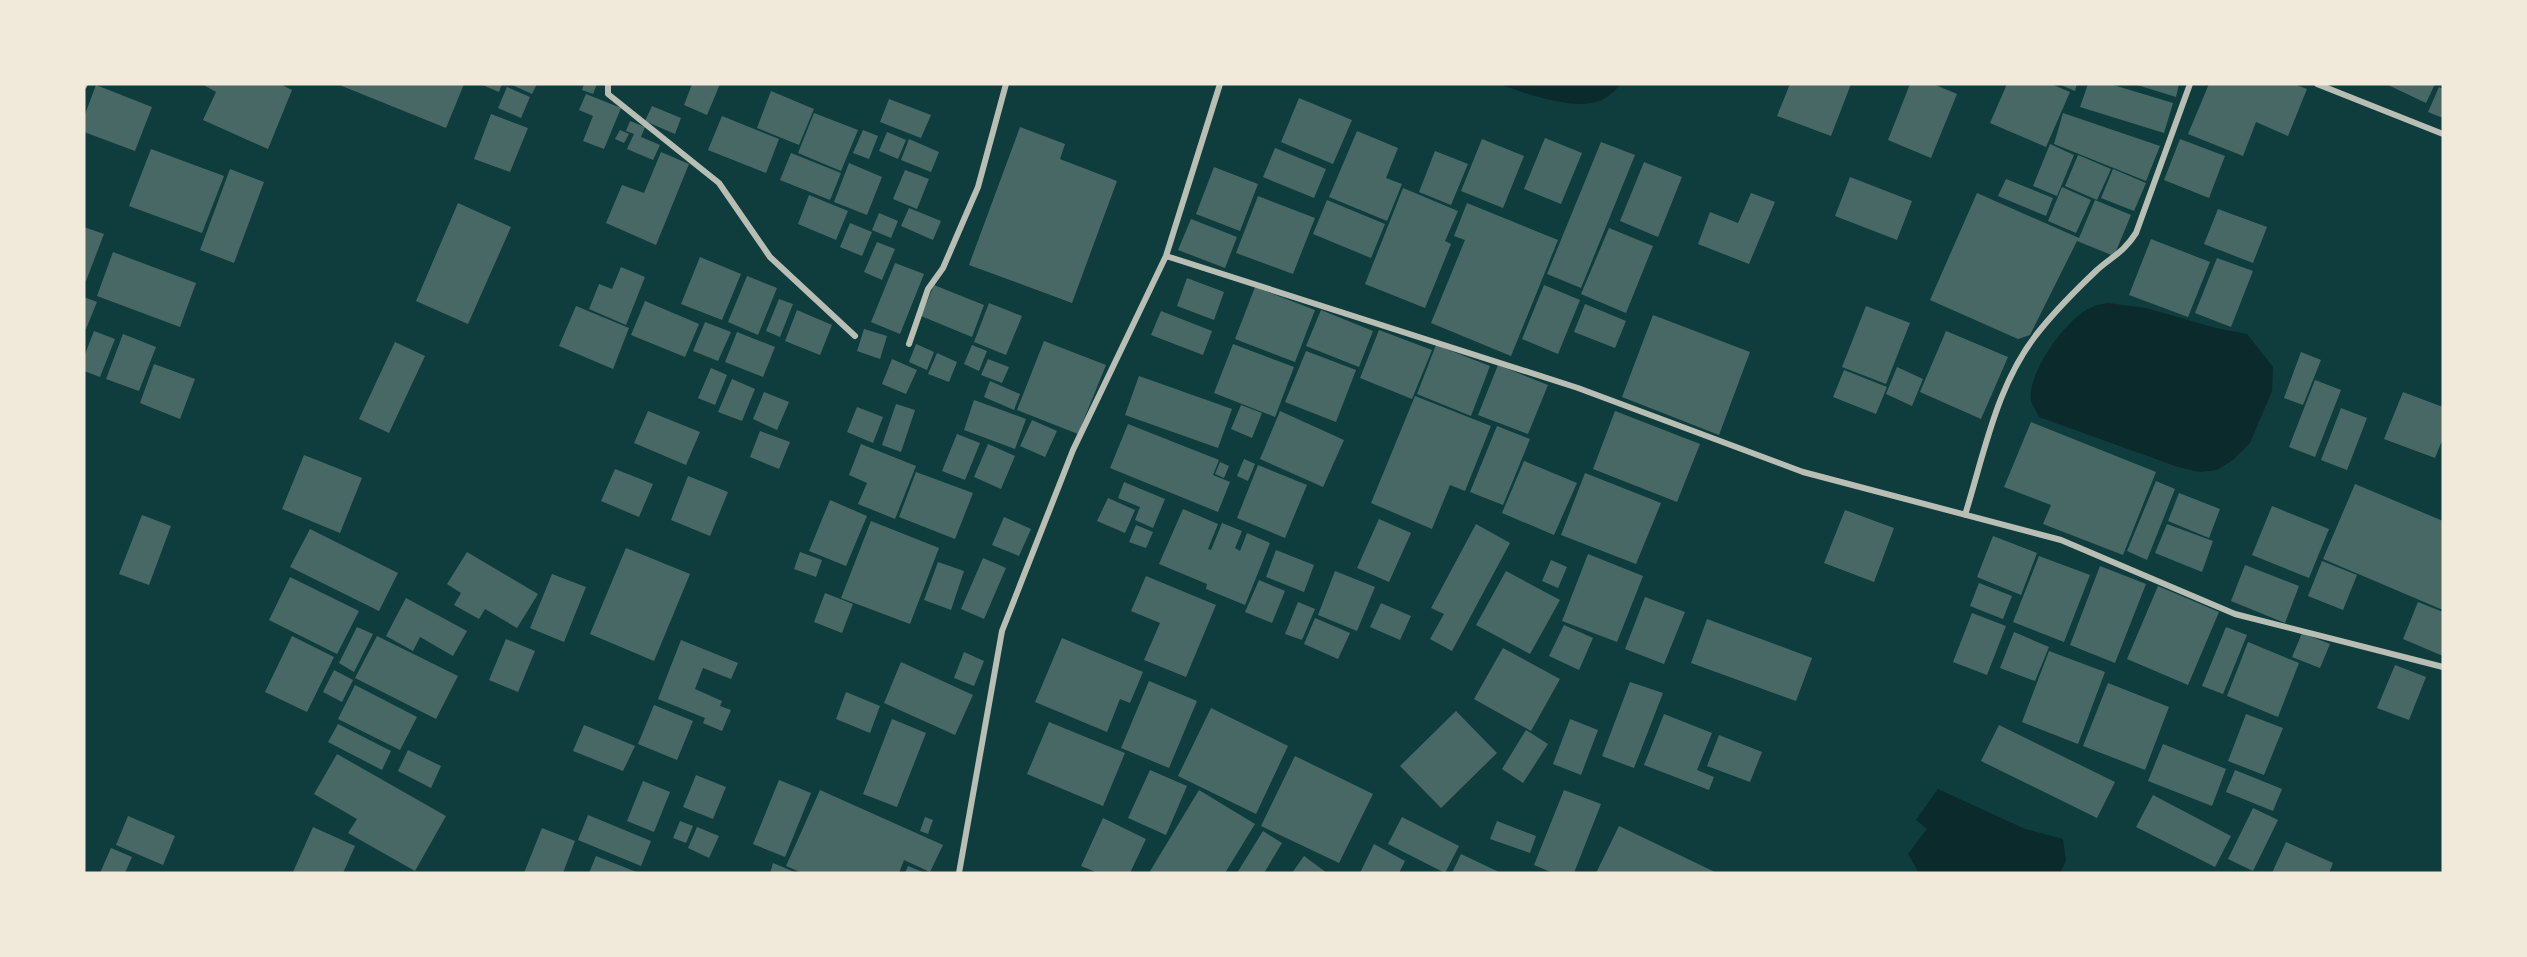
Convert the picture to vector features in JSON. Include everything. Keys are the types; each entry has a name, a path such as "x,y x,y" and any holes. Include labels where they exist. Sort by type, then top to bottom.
{"street":[{"path":"608,84 608,94 719,183 770,257 855,336"},
{"path":"909,344 928,289 943,268 978,187 1006,84"},
{"path":"958,873 1002,631 1073,450 1166,256 1220,84"},
{"path":"1965,515 1996,413 2020,356 2042,328 2098,270 2125,250 2136,232 2190,84"},
{"path":"2317,84 2443,134"},
{"path":"1166,256 1578,388 1803,472 2061,540 2235,614 2443,667"}],"water":[{"path":"1499,84 1621,84 1607,97 1583,104 1553,101"},
{"path":"2108,303 2146,308 2216,328 2247,334 2273,367 2272,391 2250,443 2233,460 2217,470 2200,472 2178,467 2039,417 2031,400 2031,389 2035,376 2050,348 2080,314 2092,307"},
{"path":"1938,789 2025,829 2063,839 2066,861 2060,873 1919,873 1908,854 1927,829 1916,820"}],"building":[{"path":"202,84 280,84 292,90 268,149 203,120 216,92"},
{"path":"337,84 464,84 446,128"},
{"path":"480,84 502,84 499,92"},
{"path":"510,84 537,84 532,94"},
{"path":"584,84 597,84 593,94 582,90"},
{"path":"692,84 720,84 707,115 684,105"},
{"path":"1790,84 1851,84 1831,136 1777,116"},
{"path":"1910,84 1933,84 1957,94 1931,158 1888,140"},
{"path":"2007,84 2051,84 2070,92 2046,147 1990,123"},
{"path":"2059,84 2077,84 2075,91"},
{"path":"2088,84 2110,84 2173,103 2164,133 2080,107"},
{"path":"2134,84 2179,84 2176,97"},
{"path":"2209,84 2294,84 2307,89 2288,136 2256,122 2243,156 2188,134"},
{"path":"2386,84 2435,84 2426,103"},
{"path":"96,85 152,107 135,151 84,132 84,117"},
{"path":"507,87 530,97 521,118 498,108"},
{"path":"2439,87 2443,89 2443,118 2428,112"},
{"path":"771,91 814,109 799,145 757,128"},
{"path":"586,94 621,108 604,149 583,141 593,116 579,110"},
{"path":"1299,98 1352,120 1333,164 1281,142"},
{"path":"889,99 931,115 921,138 880,122"},
{"path":"652,106 681,118 675,134 645,121"},
{"path":"814,113 858,130 841,171 798,153"},
{"path":"2063,113 2160,146 2146,181 2054,144"},
{"path":"491,114 528,128 510,172 474,159"},
{"path":"722,116 779,139 766,173 708,150"},
{"path":"630,121 645,127 641,137 660,145 653,160 627,149 634,134 626,131"},
{"path":"1020,127 1065,144 1060,159 1117,181 1072,303 969,265"},
{"path":"620,130 629,134 624,143 615,139"},
{"path":"863,130 878,136 869,159 853,153"},
{"path":"1357,131 1398,148 1386,178 1402,184 1387,221 1329,197"},
{"path":"887,132 906,140 898,159 879,151"},
{"path":"1545,138 1582,153 1561,204 1524,189"},
{"path":"909,139 939,152 931,172 901,160"},
{"path":"1482,139 1524,156 1503,208 1461,191"},
{"path":"2180,139 2225,156 2209,198 2164,180"},
{"path":"1601,142 1635,155 1581,288 1547,274"},
{"path":"2050,144 2074,155 2057,196 2033,186"},
{"path":"1275,148 1326,169 1314,198 1263,177"},
{"path":"151,149 224,176 202,233 129,206"},
{"path":"1435,151 1468,164 1451,205 1419,192"},
{"path":"661,152 689,164 656,245 606,223 622,185 644,193"},
{"path":"791,153 841,173 830,200 780,180"},
{"path":"2078,155 2111,169 2097,200 2065,186"},
{"path":"1644,162 1682,177 1658,237 1620,221"},
{"path":"849,163 882,177 867,215 834,202"},
{"path":"1214,167 1258,184 1240,231 1196,214"},
{"path":"230,169 264,182 234,263 200,250"},
{"path":"2113,169 2146,183 2134,211 2101,198"},
{"path":"905,170 929,179 917,209 893,199"},
{"path":"1850,177 1912,201 1897,240 1835,216"},
{"path":"2006,179 2053,198 2046,216 1998,196"},
{"path":"2062,187 2091,200 2076,233 2048,221"},
{"path":"1403,188 1458,211 1445,241 1451,244 1425,308 1365,284"},
{"path":"1751,193 1775,202 1749,264 1698,244 1710,212 1738,223"},
{"path":"1977,193 2079,238 2095,200 2131,215 2114,256 2077,241 2030,335 2018,339 1930,300"},
{"path":"809,195 848,211 836,240 798,224"},
{"path":"1258,196 1315,218 1293,274 1236,253"},
{"path":"1327,200 1385,224 1371,258 1313,234"},
{"path":"458,203 511,227 468,324 416,301"},
{"path":"1467,203 1558,240 1511,356 1431,323 1465,240 1454,236"},
{"path":"909,208 941,221 933,240 901,226"},
{"path":"2218,209 2267,227 2253,263 2204,244"},
{"path":"879,213 898,221 891,238 872,230"},
{"path":"1191,219 1237,237 1225,268 1178,250"},
{"path":"850,223 872,232 862,256 840,247"},
{"path":"84,227 104,234 86,281 84,280"},
{"path":"1609,228 1653,246 1626,313 1581,294"},
{"path":"2151,239 2210,262 2188,317 2129,295"},
{"path":"877,242 895,249 882,280 864,272"},
{"path":"113,252 196,283 180,327 97,296"},
{"path":"700,257 741,274 722,320 681,304"},
{"path":"2217,258 2253,271 2231,327 2195,313"},
{"path":"895,263 924,274 900,334 871,322"},
{"path":"621,267 645,277 626,325 589,309 599,284 612,289"},
{"path":"747,276 777,288 758,335 728,322"},
{"path":"1187,278 1224,292 1214,320 1177,306"},
{"path":"934,285 984,305 972,337 921,316"},
{"path":"1544,285 1580,300 1558,354 1522,339"},
{"path":"1255,287 1315,310 1295,362 1235,339"},
{"path":"84,297 97,302 86,329 84,328"},
{"path":"779,299 793,304 780,337 766,331"},
{"path":"645,301 699,324 685,357 631,335"},
{"path":"989,303 1022,316 1006,355 974,342"},
{"path":"1585,304 1626,321 1615,348 1574,332"},
{"path":"576,306 629,328 613,369 559,346"},
{"path":"1866,306 1910,323 1886,384 1842,367"},
{"path":"797,310 832,325 820,355 785,341"},
{"path":"1321,310 1373,331 1359,367 1306,346"},
{"path":"1161,311 1212,331 1203,355 1151,335"},
{"path":"1653,315 1750,352 1719,435 1622,397"},
{"path":"705,322 731,332 718,361 693,351"},
{"path":"864,329 887,336 880,359 857,351"},
{"path":"1379,330 1432,350 1412,399 1360,378"},
{"path":"94,331 115,339 100,377 84,371 84,357"},
{"path":"1946,331 2008,357 1981,419 1920,392"},
{"path":"737,332 775,347 763,377 725,362"},
{"path":"123,334 156,347 139,391 106,379"},
{"path":"1044,341 1106,365 1078,434 1017,410"},
{"path":"395,342 425,356 389,433 359,419"},
{"path":"916,344 934,352 927,370 909,362"},
{"path":"1233,344 1294,367 1275,417 1214,393"},
{"path":"972,345 987,351 979,371 964,364"},
{"path":"1436,345 1490,366 1471,416 1417,394"},
{"path":"1306,351 1356,370 1336,422 1285,402"},
{"path":"2301,352 2321,360 2303,405 2284,398"},
{"path":"937,353 957,362 949,382 928,374"},
{"path":"892,359 917,370 906,394 882,384"},
{"path":"988,359 1009,367 1002,383 981,375"},
{"path":"154,364 195,379 180,419 140,403"},
{"path":"1498,365 1548,385 1528,434 1478,415"},
{"path":"1897,367 1923,379 1912,406 1886,394"},
{"path":"711,368 727,375 715,405 698,398"},
{"path":"1844,370 1887,387 1876,414 1833,397"},
{"path":"1139,376 1232,409 1218,448 1125,415"},
{"path":"732,379 755,389 742,421 718,412"},
{"path":"2315,380 2341,390 2315,457 2289,447"},
{"path":"990,381 1020,394 1014,410 984,397"},
{"path":"764,392 789,402 777,430 753,419"},
{"path":"2403,392 2443,407 2443,438 2435,458 2384,439"},
{"path":"1415,396 1491,426 1465,491 1450,485 1432,529 1371,503"},
{"path":"974,400 1026,419 1015,449 964,430"},
{"path":"896,404 915,410 901,452 882,445"},
{"path":"1241,405 1262,413 1252,438 1231,429"},
{"path":"857,407 883,417 873,443 847,432"},
{"path":"2341,408 2367,418 2347,470 2321,460"},
{"path":"648,411 700,432 686,465 634,443"},
{"path":"1280,411 1344,440 1323,487 1260,459"},
{"path":"1615,411 1700,444 1677,502 1593,469"},
{"path":"1032,420 1057,431 1045,457 1020,446"},
{"path":"2031,422 2156,472 2123,555 2043,524 2051,505 2004,487"},
{"path":"1128,424 1219,460 1213,475 1230,482 1218,512 1110,468"},
{"path":"1497,426 1530,439 1503,505 1470,492"},
{"path":"760,431 790,442 779,469 750,457"},
{"path":"957,434 980,443 965,480 942,471"},
{"path":"861,444 916,466 895,519 858,504 867,483 849,475"},
{"path":"988,444 1015,456 1001,489 974,477"},
{"path":"304,455 362,478 340,533 282,509"},
{"path":"1244,459 1255,464 1248,481 1237,476"},
{"path":"1524,461 1577,483 1554,535 1502,513"},
{"path":"1220,462 1229,466 1224,478 1215,474"},
{"path":"1258,465 1307,485 1285,538 1237,518"},
{"path":"615,469 653,484 639,517 601,501"},
{"path":"916,472 973,493 955,539 899,517"},
{"path":"1585,473 1661,503 1636,564 1561,535"},
{"path":"688,476 728,492 710,536 671,520"},
{"path":"2156,481 2175,489 2147,560 2127,551"},
{"path":"1124,482 1165,499 1153,528 1135,520 1140,507 1118,498"},
{"path":"2355,484 2443,521 2443,610 2323,559"},
{"path":"2179,493 2220,509 2209,538 2168,521"},
{"path":"1108,498 1135,510 1125,533 1097,521"},
{"path":"830,500 867,516 846,566 809,551"},
{"path":"2272,506 2329,529 2309,578 2252,555"},
{"path":"1183,509 1218,524 1208,549 1211,550 1222,523 1242,531 1235,548 1240,551 1247,533 1270,543 1245,605 1206,589 1207,584 1159,564"},
{"path":"1845,510 1894,528 1874,582 1824,563"},
{"path":"142,515 171,526 149,585 119,574"},
{"path":"1004,517 1031,529 1019,556 992,545"},
{"path":"1379,519 1411,533 1389,582 1357,568"},
{"path":"871,521 939,548 910,624 841,598"},
{"path":"1476,524 1510,543 1452,651 1430,639 1444,614 1431,608"},
{"path":"2167,524 2213,541 2202,572 2155,553"},
{"path":"1136,525 1153,532 1146,548 1129,542"},
{"path":"310,529 398,573 379,611 290,567"},
{"path":"1993,536 2037,553 2021,595 1977,577"},
{"path":"626,548 690,574 654,661 590,634"},
{"path":"1276,550 1314,565 1304,592 1266,577"},
{"path":"467,552 538,594 517,628 485,609 479,619 454,605 461,593 447,584"},
{"path":"800,552 822,560 816,577 794,569"},
{"path":"1588,554 1643,576 1617,642 1562,621"},
{"path":"2039,556 2090,575 2064,642 2013,622"},
{"path":"983,558 1006,568 984,619 961,609"},
{"path":"1551,560 1567,567 1558,588 1542,581"},
{"path":"2322,561 2357,575 2343,610 2308,596"},
{"path":"938,562 964,571 951,610 924,600"},
{"path":"2245,565 2299,586 2285,623 2231,601"},
{"path":"2100,566 2146,584 2115,663 2070,645"},
{"path":"1335,571 1375,587 1357,631 1318,615"},
{"path":"1506,571 1560,600 1530,654 1476,625"},
{"path":"552,574 586,587 564,642 530,628"},
{"path":"1146,576 1216,605 1186,677 1144,660 1160,623 1131,611"},
{"path":"290,577 359,611 337,654 269,620"},
{"path":"1259,580 1285,591 1272,623 1245,612"},
{"path":"1979,583 2012,596 2003,619 1970,606"},
{"path":"2158,586 2219,612 2188,685 2127,659"},
{"path":"825,593 853,604 842,633 814,622"},
{"path":"1645,597 1685,612 1664,664 1625,649"},
{"path":"406,598 467,631 453,656 420,637 413,651 386,636"},
{"path":"1298,602 1315,609 1302,640 1285,634"},
{"path":"2418,602 2443,612 2443,656 2403,639"},
{"path":"1381,603 1411,616 1400,640 1370,627"},
{"path":"1972,613 2006,626 1987,675 1953,662"},
{"path":"1315,618 1350,633 1338,659 1304,644"},
{"path":"1707,619 1812,658 1796,701 1691,663"},
{"path":"1564,625 1593,638 1579,670 1549,656"},
{"path":"357,627 373,634 354,672 339,663"},
{"path":"2226,627 2247,635 2223,694 2202,686"},
{"path":"2014,632 2049,647 2035,681 2000,668"},
{"path":"2302,633 2330,644 2320,668 2292,657"},
{"path":"292,636 334,657 307,712 265,692"},
{"path":"377,636 458,676 436,719 355,678"},
{"path":"1062,638 1143,672 1130,703 1120,699 1107,732 1035,702"},
{"path":"506,639 535,651 518,692 489,680"},
{"path":"681,640 738,663 731,679 703,668 695,689 722,701 720,706 731,710 722,731 703,723 705,718 658,699"},
{"path":"2248,642 2299,663 2278,717 2227,696"},
{"path":"1503,648 1560,679 1531,731 1474,699"},
{"path":"2049,651 2105,672 2078,744 2022,722"},
{"path":"964,652 984,661 974,686 954,678"},
{"path":"901,662 973,695 955,735 884,703"},
{"path":"2395,665 2426,677 2409,720 2377,708"},
{"path":"334,670 353,680 342,702 323,692"},
{"path":"1149,681 1197,701 1169,768 1121,748"},
{"path":"1630,682 1663,693 1634,768 1602,756"},
{"path":"2108,683 2169,707 2145,770 2083,746"},
{"path":"355,685 417,717 400,750 338,719"},
{"path":"846,692 880,706 870,733 836,719"},
{"path":"654,705 693,721 677,760 638,744"},
{"path":"1211,708 1288,746 1256,814 1178,776"},
{"path":"1456,711 1497,753 1441,808 1400,766"},
{"path":"1664,714 1712,733 1697,770 1714,777 1709,790 1644,765"},
{"path":"2246,714 2283,728 2264,775 2228,761"},
{"path":"892,719 926,733 897,807 863,794"},
{"path":"1570,719 1598,730 1581,775 1553,764"},
{"path":"1049,722 1125,753 1103,806 1027,774"},
{"path":"338,724 391,751 382,770 328,742"},
{"path":"584,725 635,746 623,771 573,751"},
{"path":"1999,725 2115,782 2097,818 1981,761"},
{"path":"1526,730 1548,744 1523,783 1502,769"},
{"path":"1719,735 1762,752 1750,782 1707,766"},
{"path":"2163,744 2226,769 2212,806 2148,781"},
{"path":"408,750 441,766 431,788 398,771"},
{"path":"337,754 446,816 415,871 348,833 357,819 314,794"},
{"path":"1295,756 1373,794 1339,863 1261,826"},
{"path":"1150,770 1187,786 1166,835 1128,818"},
{"path":"2235,770 2282,789 2273,811 2226,792"},
{"path":"696,775 726,787 713,819 683,807"},
{"path":"779,780 811,793 785,857 753,844"},
{"path":"643,781 670,792 654,832 627,821"},
{"path":"820,790 943,845 930,872 904,860 899,873 802,873 786,866"},
{"path":"1199,790 1255,824 1225,873 1149,873"},
{"path":"1564,790 1601,804 1574,873 1553,873 1534,865"},
{"path":"2153,795 2231,836 2215,867 2136,827"},
{"path":"2253,808 2278,820 2253,871 2228,859"},
{"path":"588,815 651,841 641,866 578,840"},
{"path":"128,816 175,836 163,865 116,845"},
{"path":"925,817 933,820 928,834 920,831"},
{"path":"1402,817 1459,846 1445,873 1388,844"},
{"path":"1103,818 1146,839 1130,873 1098,873 1081,866"},
{"path":"680,821 693,826 686,843 673,838"},
{"path":"1497,821 1536,836 1530,853 1490,839"},
{"path":"1619,826 1717,873 1596,873"},
{"path":"313,827 355,846 343,873 293,872"},
{"path":"697,827 719,836 709,858 688,848"},
{"path":"542,828 575,841 563,873 524,873"},
{"path":"1263,831 1282,843 1264,873 1237,873"},
{"path":"2286,842 2333,863 2329,873 2272,873"},
{"path":"1374,844 1405,861 1399,873 1360,873"},
{"path":"111,848 132,857 125,873 100,873"},
{"path":"1461,854 1501,873 1452,873"},
{"path":"596,856 639,873 589,873"},
{"path":"1304,856 1327,873 1292,873"},
{"path":"773,863 797,873 770,873"},
{"path":"908,866 925,873 905,873"}]}
